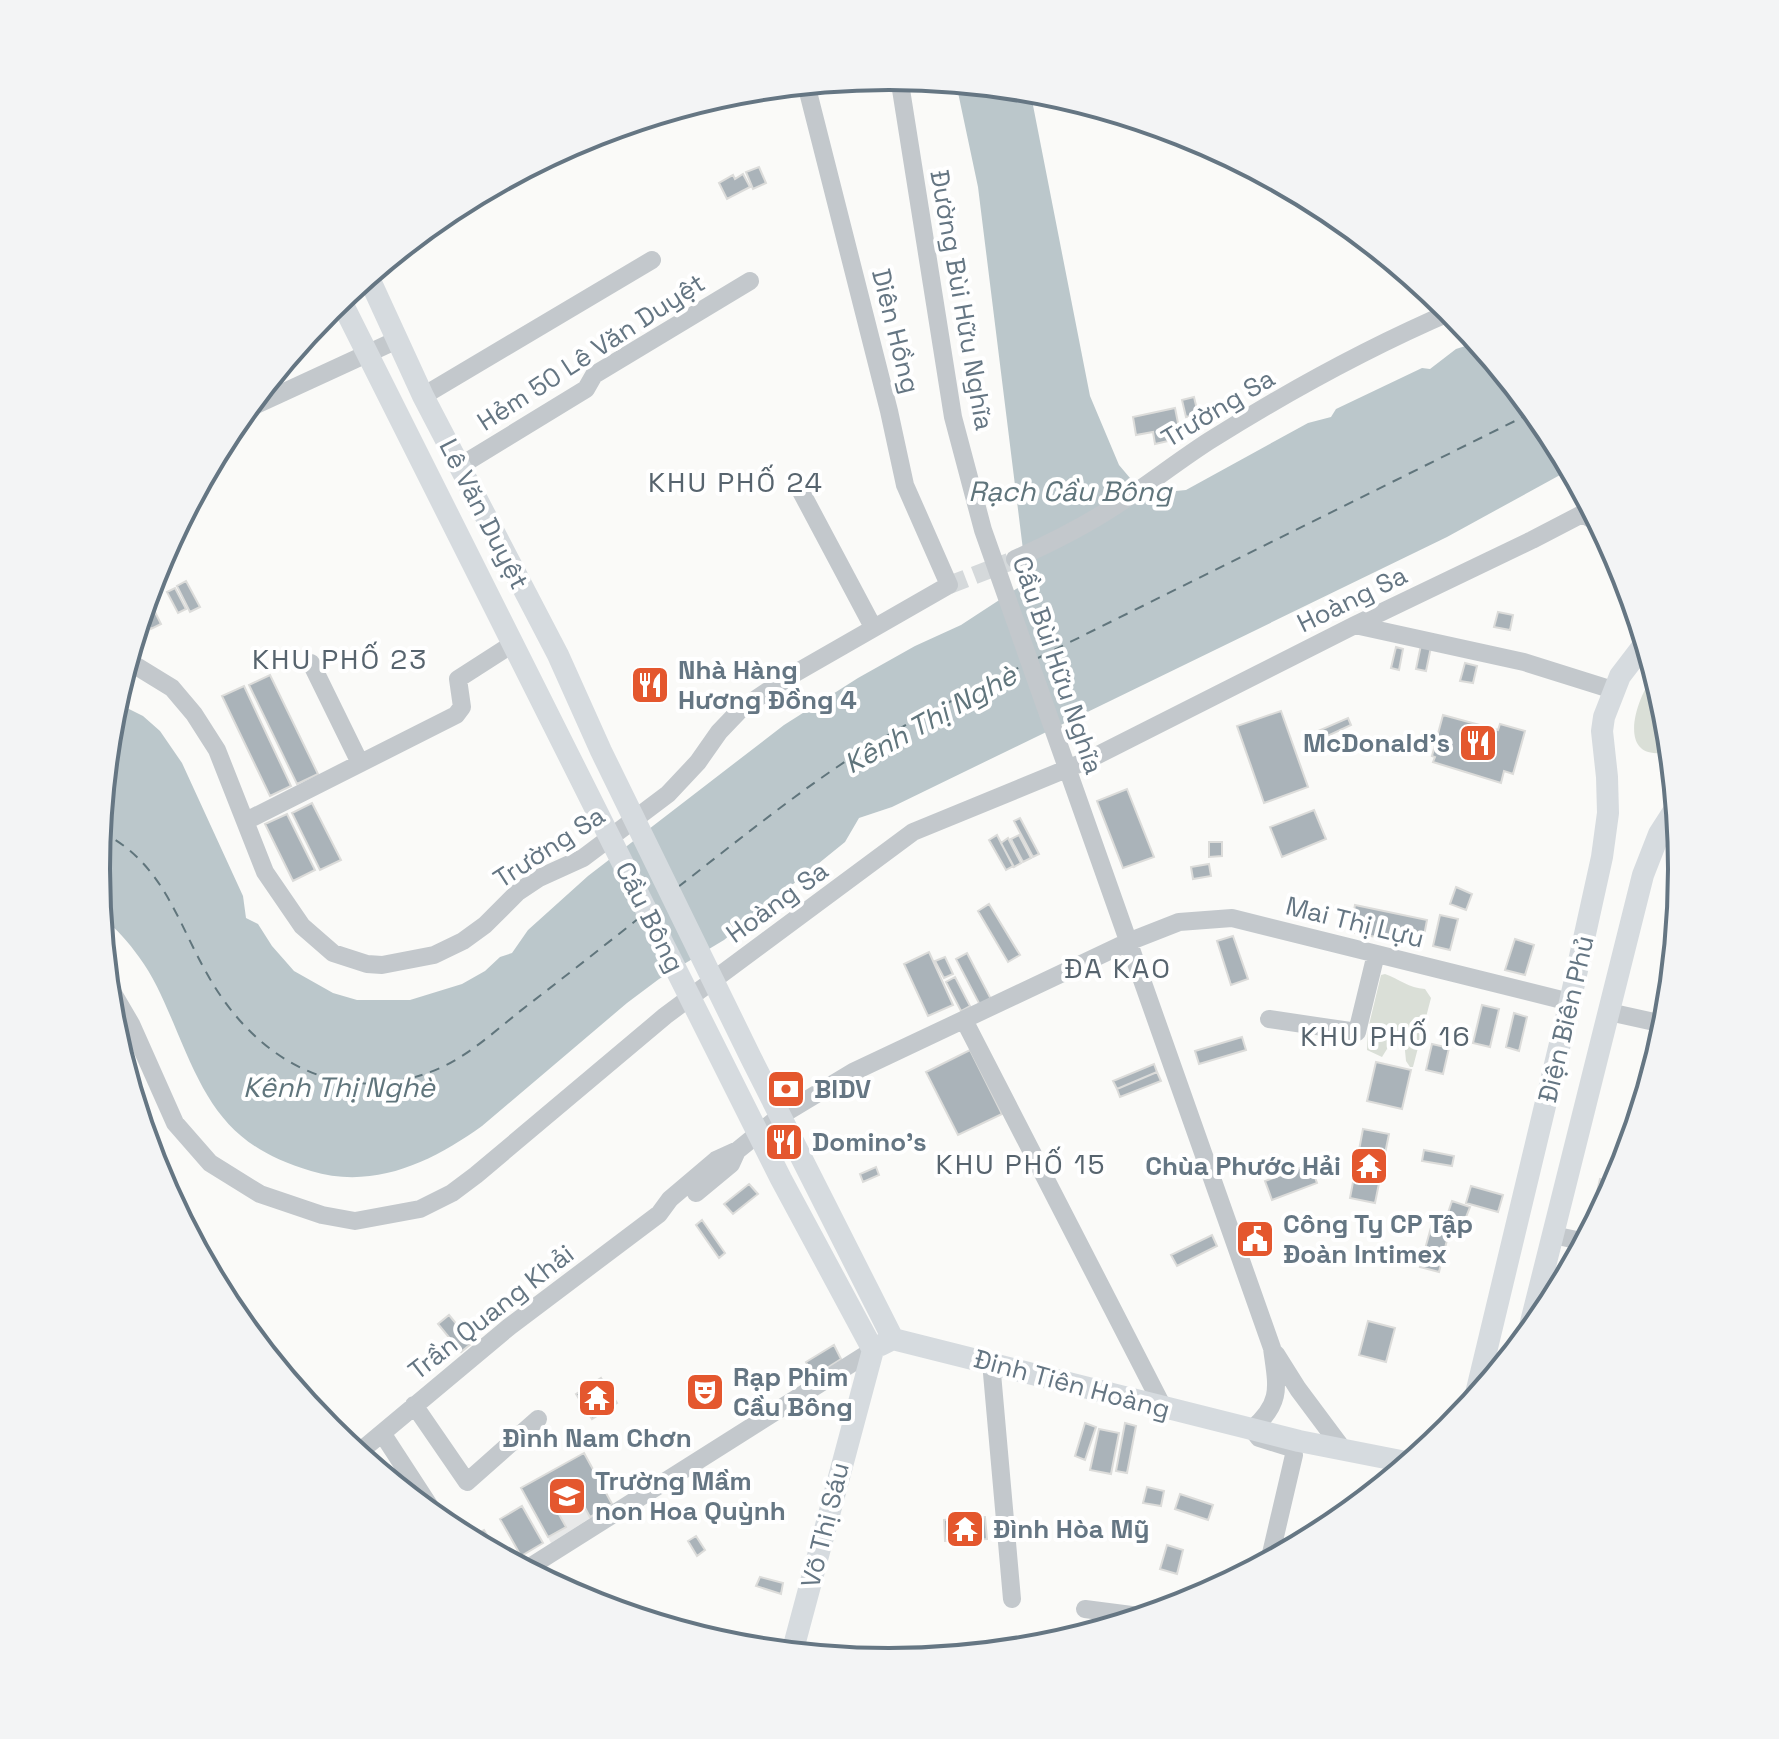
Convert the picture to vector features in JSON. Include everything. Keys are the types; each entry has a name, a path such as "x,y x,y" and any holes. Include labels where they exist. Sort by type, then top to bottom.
{"main road":[{"name":"Lê Văn Duyệt","path":"373,286 423,396 558,655 601,751"},
{"name":"Lê Văn Duyệt","path":"346,311 573,764"},
{"name":"Ðiện Biên Phủ","path":"1480,1379 1570,1002 1606,835 1608,791 1602,731 1613,690 1637,652"},
{"name":"Cầu Bông","path":"601,751 780,1116"},
{"name":"Cầu Bông","path":"573,764 759,1133"},
{"name":"Ðiện Biên Phủ","path":"1535,1308 1643,875 1667,821"},
{"path":"759,1133 873,1350 893,1339 780,1116"},
{"name":"Đinh Tiên Hoàng","path":"893,1339 1164,1409 1398,1460"},
{"name":"Võ Thị Sáu","path":"795,1643 873,1350"}],"street":[{"name":"Đường Bùi Hữu Nghĩa","path":"901,90 953,417 983,530"},
{"name":"Diên Hồng","path":"809,95 905,485 949,585"},
{"path":"423,396 652,260"},
{"name":"Hẻm 50 Lê Văn Duyệt","path":"460,466 586,389 594,375 750,281"},
{"name":"Trường Sa","path":"1015,559 1055,542 1118,505 1182,459 1316,380 1404,332 1440,317"},
{"path":"268,399 397,340"},
{"path":"797,484 873,627"},
{"name":"Hoàng Sa","path":"123,1011 175,1123 210,1163 260,1194 322,1215 355,1221 420,1209 452,1193 476,1175 665,1016 913,832 1086,761 1582,512"},
{"name":"Cầu Bùi Hữu Nghĩa","path":"983,530 1272,1348"},
{"name":"Trường Sa","path":"137,667 172,688 194,714 217,750 265,872 302,926 333,953 367,964 382,965 434,955 463,941 529,885 583,858 668,794 741,709 792,675 949,585"},
{"path":"1355,625 1524,662 1613,690"},
{"path":"246,821 456,715 462,707 458,679 514,643"},
{"path":"311,663 360,763"},
{"name":"Mai Thị Lựu","path":"964,1020 1128,942 1179,922 1232,918 1570,1002"},
{"path":"1269,1019 1357,1032 1376,954"},
{"path":"1609,1012 1654,1022"},
{"path":"964,1020 1164,1409"},
{"name":"Trần Quang Khải","path":"366,1447 509,1327 659,1214 678,1208 731,1164 738,1150 780,1116 855,1077 861,1070 964,1020"},
{"path":"1553,1235 1575,1240"},
{"path":"1252,1429 1271,1410 1275,1401 1277,1387 1272,1348"},
{"path":"1272,1348 1342,1448"},
{"path":"535,1564 873,1350"},
{"path":"991,1362 1012,1599"},
{"path":"414,1405 467,1482 538,1419"},
{"name":"Đinh Tiên Hoàng","path":"1252,1429 1259,1438 1290,1448 1294,1455 1272,1549"},
{"path":"382,1433 420,1492"},
{"path":"1085,1609 1120,1614"}],"shaded area":[{"path":"1647,687 1660,752 1642,749 1636,740 1634,727"},
{"path":"1381,975 1425,989 1431,998 1413,1067 1406,1061 1403,1030 1397,1033 1382,1057 1367,1050 1368,1029"},
{"name":"Trường Mầm non Hoa Quỳnh","path":"584,1453 612,1504 551,1543 521,1488"}],"water":[{"name":"Kênh Thị Nghè","path":"958,94 1033,104 1090,396 1119,465 1130,478 1156,493 1186,490 1308,423 1331,417 1336,409 1422,368 1430,369 1456,349 1466,346 1508,395 1561,474 1447,537 892,807 859,818 845,842 724,940 659,979 482,1126 423,1161 380,1175 334,1176 282,1161 238,1133 208,1096 149,972 113,927 112,819 127,708 143,716 160,731 182,763 243,896 246,918 258,924 294,971 333,993 357,1000 410,1000 462,984 485,971 500,957 512,953 528,930 588,876 784,725 858,678 961,625 1027,582 978,187"}],"building":[{"path":"759,167 766,183 753,189 746,172"},
{"path":"743,174 750,187 727,199 719,183 733,175 735,179"},
{"path":"1194,397 1198,414 1186,417 1182,400"},
{"path":"1175,408 1181,438 1155,444 1153,432 1136,435 1133,417"},
{"path":"186,581 200,607 190,612 177,586"},
{"path":"175,588 186,609 178,613 167,592"},
{"path":"154,610 161,624 151,629 149,625"},
{"path":"1498,612 1513,615 1510,630 1494,627"},
{"path":"1421,645 1431,647 1426,671 1416,669"},
{"path":"1396,647 1403,649 1399,670 1391,668"},
{"path":"1465,663 1477,666 1473,683 1460,681"},
{"path":"270,675 318,774 297,784 249,685"},
{"path":"244,686 291,786 270,796 222,696"},
{"path":"1281,711 1308,787 1264,803 1237,726"},
{"name":"McDonald's","path":"1443,715 1498,730 1500,724 1525,731 1513,774 1504,771 1501,783 1433,762"},
{"path":"1348,718 1351,725 1321,739 1318,731"},
{"path":"1127,789 1154,857 1123,868 1097,801"},
{"path":"312,803 341,860 320,870 292,813"},
{"path":"1314,810 1326,839 1282,857 1270,827"},
{"path":"287,814 315,870 293,881 265,824"},
{"path":"1020,818 1039,854 1033,857 1014,821"},
{"path":"997,835 1013,866 1006,870 989,840"},
{"path":"1019,835 1031,858 1023,862 1011,839"},
{"path":"1008,838 1021,863 1014,867 1001,843"},
{"path":"1209,842 1222,842 1222,856 1209,857"},
{"path":"1209,864 1211,876 1193,879 1191,867"},
{"path":"1456,887 1472,894 1466,910 1450,904"},
{"path":"989,904 1020,955 1008,962 978,911"},
{"path":"1355,905 1427,920 1422,946 1350,932"},
{"path":"1440,915 1458,919 1450,950 1433,946"},
{"path":"1233,936 1248,979 1231,985 1217,941"},
{"path":"1515,939 1534,945 1525,975 1505,970"},
{"path":"929,952 953,1005 928,1016 904,964"},
{"path":"967,953 992,1001 981,1007 956,959"},
{"path":"945,957 953,974 944,978 935,961"},
{"path":"955,977 970,1006 961,1011 946,982"},
{"path":"1482,1005 1499,1009 1490,1047 1473,1043"},
{"path":"1514,1013 1527,1017 1519,1051 1506,1047"},
{"path":"1242,1037 1246,1050 1199,1064 1195,1051"},
{"path":"1432,1044 1449,1048 1443,1074 1426,1070"},
{"path":"970,1050 1002,1114 958,1135 926,1072"},
{"path":"1376,1062 1411,1070 1402,1109 1367,1101"},
{"path":"1154,1064 1157,1072 1117,1089 1113,1081"},
{"path":"1157,1072 1161,1081 1120,1097 1117,1089"},
{"name":"Chùa Phước Hải","path":"1363,1129 1389,1134 1375,1203 1350,1198"},
{"path":"1424,1150 1454,1156 1452,1166 1422,1161"},
{"path":"1310,1164 1317,1183 1272,1200 1265,1181"},
{"path":"876,1167 879,1175 863,1182 860,1174"},
{"path":"1600,1179 1604,1180 1595,1202"},
{"path":"749,1184 758,1194 733,1214 724,1204"},
{"path":"1471,1186 1503,1195 1498,1212 1466,1203"},
{"path":"1452,1201 1470,1207 1464,1222 1447,1216"},
{"path":"702,1220 725,1253 719,1258 696,1225"},
{"path":"1432,1224 1450,1228 1439,1272 1420,1267"},
{"path":"1212,1235 1217,1246 1177,1266 1171,1255"},
{"path":"449,1315 472,1343 461,1352 438,1324"},
{"path":"1368,1321 1395,1328 1386,1362 1359,1355"},
{"path":"834,1345 841,1359 814,1376 806,1362"},
{"name":"Đình Nam Chơn","path":"601,1378 617,1403 592,1419 576,1394"},
{"path":"1085,1423 1096,1427 1085,1460 1075,1456"},
{"path":"1125,1423 1136,1426 1127,1473 1116,1471"},
{"path":"1099,1429 1119,1433 1111,1474 1090,1470"},
{"name":"Trường Mầm non Hoa Quỳnh","path":"584,1453 612,1504 590,1517 574,1487 551,1500 566,1527 548,1537 521,1488"},
{"path":"1147,1487 1164,1491 1161,1506 1143,1503"},
{"path":"1180,1494 1213,1505 1208,1520 1175,1509"},
{"path":"522,1506 543,1543 521,1556 500,1519"},
{"name":"Đình Hòa Mỹ","path":"985,1517 987,1539 945,1541 944,1520"},
{"path":"696,1536 705,1550 697,1556 688,1541"},
{"path":"1167,1545 1183,1550 1177,1574 1160,1569"},
{"path":"760,1577 783,1583 781,1594 756,1586"}],"ferry route":[{"path":"1038,658 1524,417"},
{"path":"678,887 849,759 912,721 1022,666"},
{"path":"111,838 140,860 154,877 210,979 230,1009 253,1034 279,1055 307,1071 338,1080 370,1084 405,1080 451,1063 481,1043 639,918"}],"tunnel":[{"path":"949,585 1009,562"}],"place":[{"name":"Nhà Hàng Hương Đồng 4","path":"650,685"},
{"name":"McDonald's","path":"1478,743"},
{"name":"BIDV","path":"786,1089"},
{"name":"Domino's","path":"784,1142"},
{"name":"Chùa Phước Hải","path":"1369,1166"},
{"name":"Công Ty CP Tập Đoàn Intimex","path":"1255,1239"},
{"name":"Rạp Phim Cầu Bông","path":"705,1392"},
{"name":"Đình Nam Chơn","path":"597,1398"},
{"name":"Trường Mầm non Hoa Quỳnh","path":"567,1496"},
{"name":"Đình Hòa Mỹ","path":"965,1529"}],"district":[{"name":"KHU PHỐ 24","path":"736,482"},
{"name":"KHU PHỐ 23","path":"340,659"},
{"name":"ĐA KAO","path":"1118,968"},
{"name":"KHU PHỐ 16","path":"1386,1036"},
{"name":"KHU PHỐ 15","path":"1021,1164"}],"water label":[{"name":"Rạch Cầu Bông","path":"1070,491"}]}
